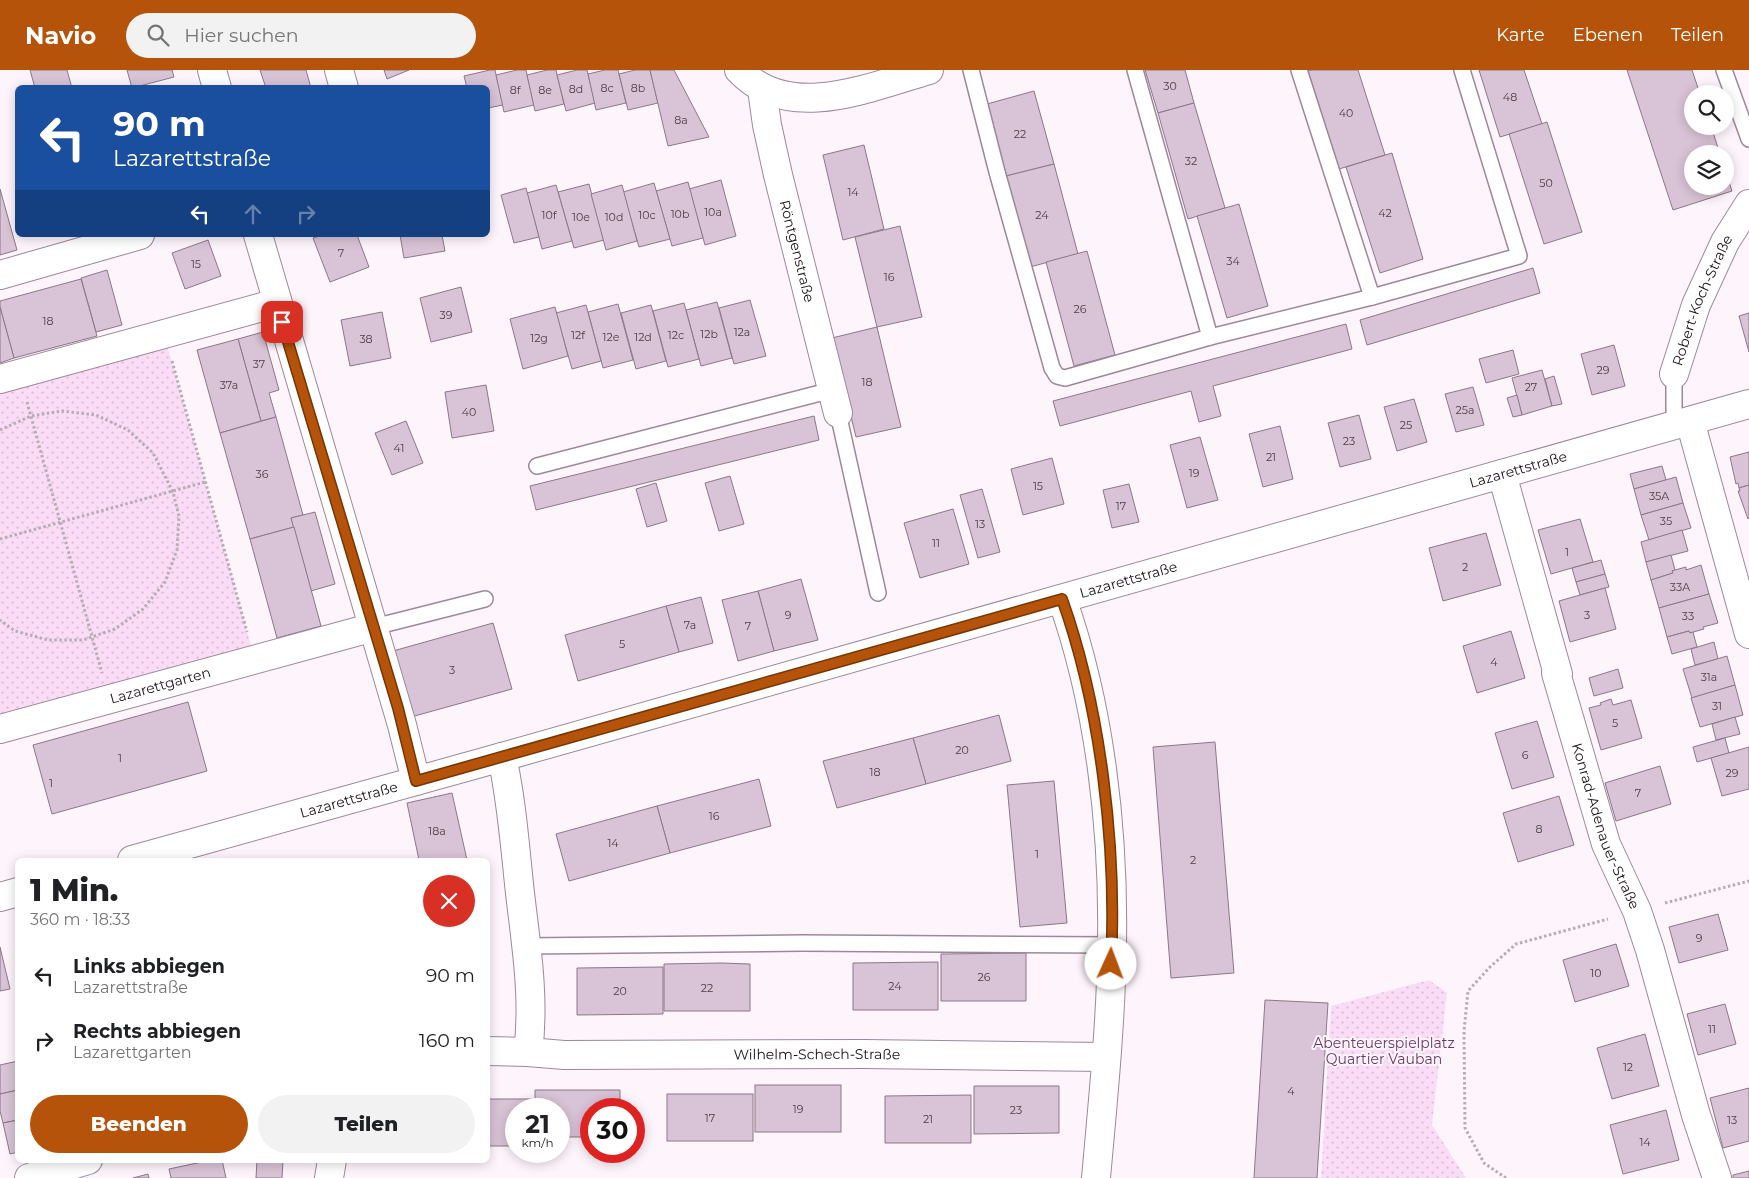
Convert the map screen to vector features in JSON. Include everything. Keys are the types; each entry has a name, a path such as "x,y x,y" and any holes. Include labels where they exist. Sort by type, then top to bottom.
{"street":[{"path":"212,70 216,85"},
{"path":"339,70 343,85"},
{"path":"739,70 762,89 788,96 810,99 846,94 929,70"},
{"name":"Röntgenstraße","path":"762,89 767,125 778,175 835,401"},
{"name":"Robert-Koch-Straße","path":"1674,374 1696,305 1725,242 1749,204"},
{"path":"0,275 133,237"},
{"path":"259,237 374,627 416,781"},
{"path":"10,377 277,304"},
{"name":"Lazarettstraße","path":"139,858 1749,404"},
{"path":"1682,423 1749,634"},
{"name":"Konrad-Adenauer-Straße","path":"1502,474 1558,674 1556,673 1606,844 1637,911 1650,950 1696,1115 1717,1178"},
{"path":"1062,599 1079,652 1089,700 1103,779 1109,846 1112,946 1106,1057 1096,1178"},
{"name":"Lazarettgarten","path":"0,729 374,627"},
{"path":"502,757 510,799 526,946 531,1022 528,1052"},
{"path":"0,897 15,893"},
{"name":"Wilhelm-Schech-Straße","path":"490,1051 564,1055 874,1054 1106,1057"},
{"path":"30,1178 78,1163"},
{"path":"330,1178 332,1163"}],"lane":[{"path":"971,70 997,172 1052,368 1057,376 1065,378 1210,337 1372,297 1518,256 1462,70"},
{"path":"1134,70 1210,337"},
{"path":"1299,70 1372,297"},
{"path":"1724,70 1749,139"},
{"path":"1674,374 1682,423"},
{"path":"537,466 835,401 878,592"},
{"path":"374,627 485,599"},
{"path":"526,946 803,943 1112,946"}],"path":[{"path":"164,334 255,660"},
{"path":"10,377 31,416 110,700"},
{"path":"0,430 31,416 62,411 96,415 128,430 153,453 173,492 179,516 177,550 165,582 144,609 115,629 83,640 48,640 15,630 0,620"},
{"path":"0,540 205,482"},
{"path":"1506,1178 1484,1163 1465,1128 1464,1031 1468,990 1516,944 1749,880"}],"green space":[{"path":"164,334 255,660 0,729 0,379"},
{"name":"Abenteuerspielplatz Quartier Vauban","path":"1429,980 1447,993 1432,1125 1466,1178 1321,1178 1331,1006"}],"building":[{"path":"30,70 67,70 71,85 34,85"},
{"path":"127,70 172,70 174,77 143,85 131,85"},
{"path":"260,70 306,70 310,85 265,85"},
{"path":"384,70 409,70 387,79"},
{"path":"495,70 503,105 490,108 490,85 466,85 464,76"},
{"path":"526,70 534,105 504,112 496,75"},
{"path":"547,70 556,70 564,104 535,111 527,75"},
{"path":"577,70 587,70 595,103 566,111 557,75"},
{"path":"605,70 618,70 626,103 596,110 588,74"},
{"path":"635,70 650,70 658,103 628,110 619,74"},
{"path":"650,70 674,70 709,137 668,146"},
{"path":"1145,70 1185,70 1194,103 1158,113"},
{"path":"1358,70 1385,155 1339,169 1308,71"},
{"path":"1479,70 1524,70 1542,124 1500,137"},
{"path":"1627,70 1692,70 1697,85 1684,85 1684,135 1714,135 1717,145 1684,145 1684,195 1720,195 1673,210"},
{"path":"1034,91 1054,164 1006,176 987,104"},
{"path":"1194,103 1225,208 1188,219 1158,113"},
{"path":"1547,122 1582,232 1544,244 1509,134"},
{"path":"864,145 884,229 843,240 823,155"},
{"path":"1392,153 1423,259 1380,273 1346,167"},
{"path":"1054,164 1078,254 1030,267 1006,176"},
{"path":"721,180 736,236 705,245 689,189"},
{"path":"688,182 703,238 672,246 656,191"},
{"path":"654,183 670,239 639,247 623,192"},
{"path":"589,184 604,240 574,248 558,192"},
{"path":"556,185 572,241 542,249 527,193"},
{"path":"622,185 637,241 606,250 591,194"},
{"path":"526,188 539,237 514,243 501,195"},
{"path":"0,189 17,250 0,255"},
{"path":"1239,204 1268,306 1227,318 1197,216"},
{"path":"900,226 922,317 877,327 855,237"},
{"path":"358,237 369,267 330,282 313,238"},
{"path":"400,237 442,237 445,251 404,258"},
{"path":"208,240 221,276 185,289 172,253"},
{"path":"1087,251 1115,355 1074,366 1046,262"},
{"path":"1533,268 1540,293 1367,345 1360,320"},
{"path":"107,270 122,325 96,332 81,278"},
{"path":"81,279 97,336 14,358 0,301"},
{"path":"461,287 472,332 431,342 420,298"},
{"path":"750,300 766,356 734,364 719,308"},
{"path":"717,302 732,358 701,366 686,310"},
{"path":"684,303 699,359 668,367 653,311"},
{"path":"618,304 633,360 603,368 588,312"},
{"path":"586,305 601,361 572,369 556,313"},
{"path":"651,305 666,361 636,369 621,313"},
{"path":"0,307 14,358 0,363"},
{"path":"555,307 568,356 523,369 510,319"},
{"path":"382,312 391,358 350,366 341,320"},
{"path":"1749,313 1749,352 1739,316"},
{"path":"1346,324 1352,349 1213,386 1221,416 1199,422 1191,391 1060,426 1053,401"},
{"path":"877,327 901,427 856,437 832,338"},
{"path":"263,332 279,390 269,393 276,417 261,421 238,339"},
{"path":"238,339 261,421 220,433 197,350"},
{"path":"1614,345 1625,386 1592,395 1581,354"},
{"path":"1513,350 1519,374 1486,383 1479,359"},
{"path":"1542,370 1552,406 1522,415 1512,378"},
{"path":"1554,376 1562,404 1552,406 1545,379"},
{"path":"486,385 494,431 452,438 445,392"},
{"path":"1473,387 1484,425 1456,432 1445,394"},
{"path":"1517,395 1522,415 1513,417 1507,398"},
{"path":"1414,399 1427,442 1397,451 1384,407"},
{"path":"1359,415 1371,459 1340,467 1328,423"},
{"path":"814,416 819,440 536,510 530,486"},
{"path":"276,417 303,515 291,518 294,527 250,539 220,433"},
{"path":"406,421 423,463 392,475 375,433"},
{"path":"1280,426 1293,479 1263,487 1249,434"},
{"path":"1200,437 1218,500 1187,508 1170,445"},
{"path":"1749,452 1749,485 1739,488 1738,483 1736,484 1730,457"},
{"path":"1052,458 1064,504 1023,515 1011,469"},
{"path":"1662,466 1666,480 1634,489 1630,474"},
{"path":"730,476 744,524 719,531 705,483"},
{"path":"1676,477 1683,503 1641,515 1634,489"},
{"path":"656,483 667,521 647,527 636,489"},
{"path":"1129,484 1139,522 1112,528 1103,490"},
{"path":"1749,485 1748,519 1738,491 1740,491 1739,488"},
{"path":"982,489 1000,552 978,558 960,495"},
{"path":"1683,503 1691,528 1649,540 1641,515"},
{"path":"953,509 969,564 920,578 904,523"},
{"path":"315,512 335,584 311,591 291,518"},
{"path":"1580,519 1593,562 1551,574 1538,530"},
{"path":"294,527 321,626 277,638 250,539"},
{"path":"1682,530 1688,551 1646,562 1641,542"},
{"path":"1486,533 1501,585 1443,601 1429,548"},
{"path":"1671,555 1675,570 1672,571 1673,573 1651,580 1646,562"},
{"path":"1601,560 1605,574 1576,582 1572,568"},
{"path":"1701,565 1709,594 1659,608 1651,580 1673,573 1672,571 1675,570 1686,567 1686,570"},
{"path":"1605,574 1609,587 1580,595 1576,582"},
{"path":"801,579 818,640 774,651 758,591"},
{"path":"1605,588 1616,629 1570,642 1559,601"},
{"path":"758,591 774,651 738,661 722,600"},
{"path":"1709,594 1718,623 1690,633 1689,631 1667,637 1659,608"},
{"path":"701,597 713,643 679,652 666,606"},
{"path":"666,606 679,652 578,681 565,635"},
{"path":"493,623 512,689 411,717 393,651"},
{"path":"1511,631 1525,678 1477,693 1463,646"},
{"path":"1689,631 1690,633 1693,632 1697,647 1672,654 1667,637"},
{"path":"1714,642 1718,659 1695,665 1691,649"},
{"path":"1727,656 1735,685 1692,698 1683,669"},
{"path":"1618,669 1623,688 1594,696 1589,678"},
{"path":"1735,685 1743,715 1700,727 1691,698"},
{"path":"1611,699 1613,705 1631,700 1642,738 1601,750 1589,708 1601,705 1600,703"},
{"path":"188,702 207,771 52,814 33,745"},
{"path":"999,715 1011,761 926,784 913,738"},
{"path":"1735,717 1740,734 1716,740 1712,724"},
{"path":"1537,721 1554,777 1512,789 1495,733"},
{"path":"913,738 926,784 837,808 823,761"},
{"path":"1725,738 1729,753 1697,762 1693,747"},
{"path":"1215,742 1234,973 1171,978 1153,747"},
{"path":"1749,747 1749,789 1722,796 1711,758"},
{"path":"1660,766 1671,804 1616,821 1605,783"},
{"path":"759,779 771,826 670,853 657,806"},
{"path":"1054,781 1067,923 1020,927 1007,785"},
{"path":"452,793 467,858 419,858 407,803"},
{"path":"1559,796 1574,845 1518,862 1503,813"},
{"path":"657,806 670,853 569,881 556,834"},
{"path":"1718,914 1728,950 1679,963 1669,927"},
{"path":"1616,944 1629,986 1575,1002 1563,960"},
{"path":"0,947 10,989 0,991"},
{"path":"1026,953 1026,1001 941,1001 941,954"},
{"path":"938,962 938,1010 853,1010 853,963"},
{"path":"664,964 750,964 750,1011 664,1011"},
{"path":"663,967 663,1014 577,1015 577,968"},
{"path":"1265,1000 1328,1003 1317,1178 1254,1178"},
{"path":"1725,1004 1736,1044 1698,1055 1687,1014"},
{"path":"1645,1034 1659,1086 1612,1099 1597,1048"},
{"path":"15,1062 15,1091 0,1094 0,1065"},
{"path":"755,1085 841,1085 841,1132 755,1132"},
{"path":"974,1086 1059,1086 1059,1133 974,1134"},
{"path":"1749,1088 1749,1141 1723,1148 1710,1098"},
{"path":"535,1090 620,1090 620,1098 580,1098 580,1137 570,1137 570,1098 535,1098"},
{"path":"15,1091 15,1121 3,1123 0,1111 0,1094"},
{"path":"667,1094 753,1094 753,1141 667,1141"},
{"path":"971,1095 971,1143 885,1143 885,1096"},
{"path":"490,1099 505,1099 505,1146 490,1146"},
{"path":"1666,1110 1679,1160 1623,1174 1610,1125"},
{"path":"15,1121 15,1153 10,1154 3,1123"},
{"path":"197,1163 223,1163 226,1178 171,1178 169,1169"},
{"path":"257,1163 283,1163 282,1178 256,1178"},
{"path":"1749,1171 1749,1178 1733,1178 1733,1175"},
{"path":"148,1174 149,1178 133,1178"}],"route":[{"path":"282,322 398,708 416,781 1062,599 1079,652 1103,779 1112,895 1111,964"}]}
